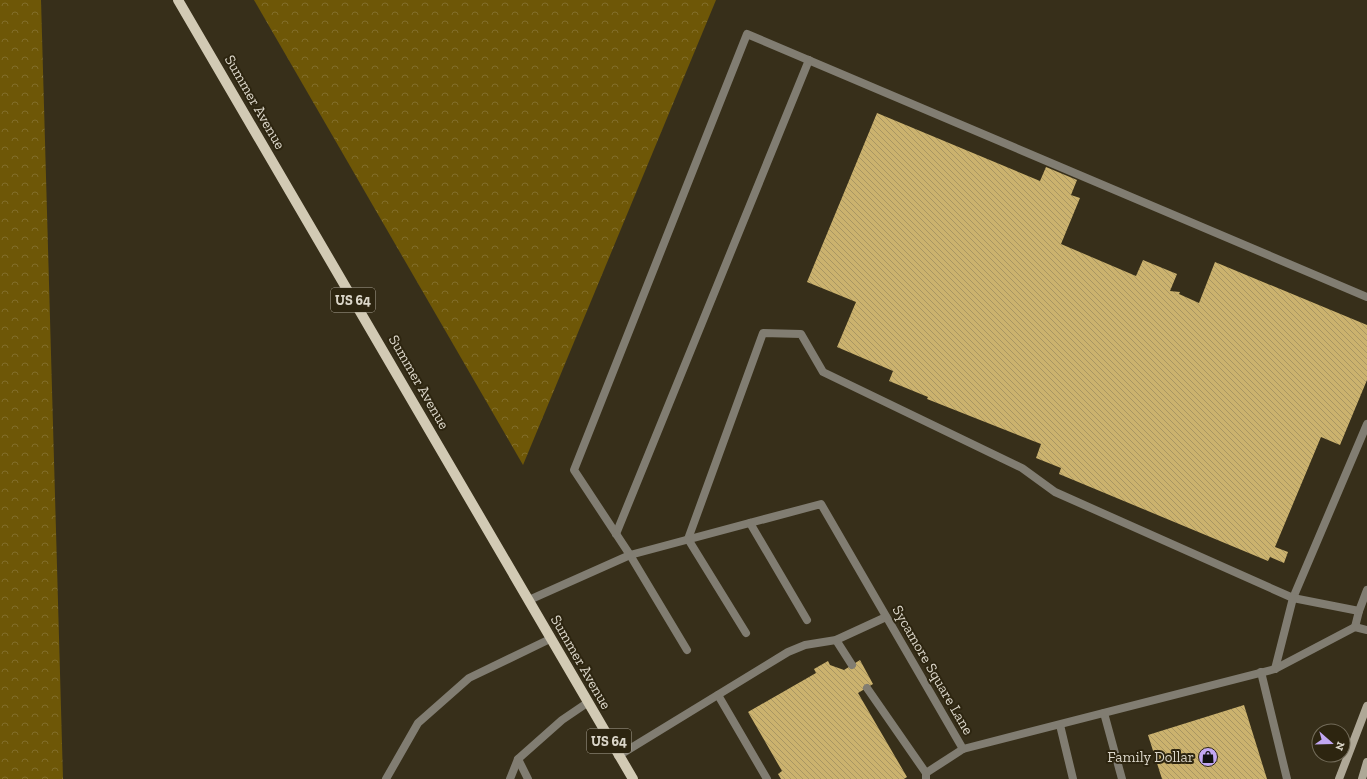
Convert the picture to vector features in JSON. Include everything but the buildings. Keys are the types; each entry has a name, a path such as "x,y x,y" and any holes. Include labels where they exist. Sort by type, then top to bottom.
{"main road":[{"name":"Summer Avenue","path":"178,0 529,600 587,703 633,779"},
{"path":"1339,779 1367,706"},
{"path":"1362,779 1367,762"}],"street":[{"path":"687,650 630,555 574,470 747,34 1367,297"},
{"path":"616,534 809,60"},
{"path":"746,633 688,539 763,333 801,334 823,372 1022,468 1055,492 1293,598 1359,611"},
{"path":"1275,669 1293,598 1367,424"},
{"name":"Sycamore Square Lane","path":"529,600 630,555 821,504 963,750 1275,669 1355,627"},
{"path":"750,523 807,620"},
{"path":"1367,590 1355,627 1367,630"},
{"path":"618,756 788,652 805,645 836,640 886,617"},
{"path":"386,779 418,723 469,678 550,638"},
{"path":"836,640 852,665"},
{"path":"1261,672 1287,779"},
{"path":"866,688 926,776 963,750"},
{"path":"718,695 766,779"},
{"path":"510,779 518,759 562,720 587,703"},
{"path":"1104,713 1122,779"},
{"path":"1060,725 1073,779"},
{"path":"518,759 528,779"}],"green space":[{"path":"0,0 41,0 63,779 0,779"},
{"path":"254,0 716,0 523,465"}],"place":[{"name":"Family Dollar","path":"1208,757"}]}
